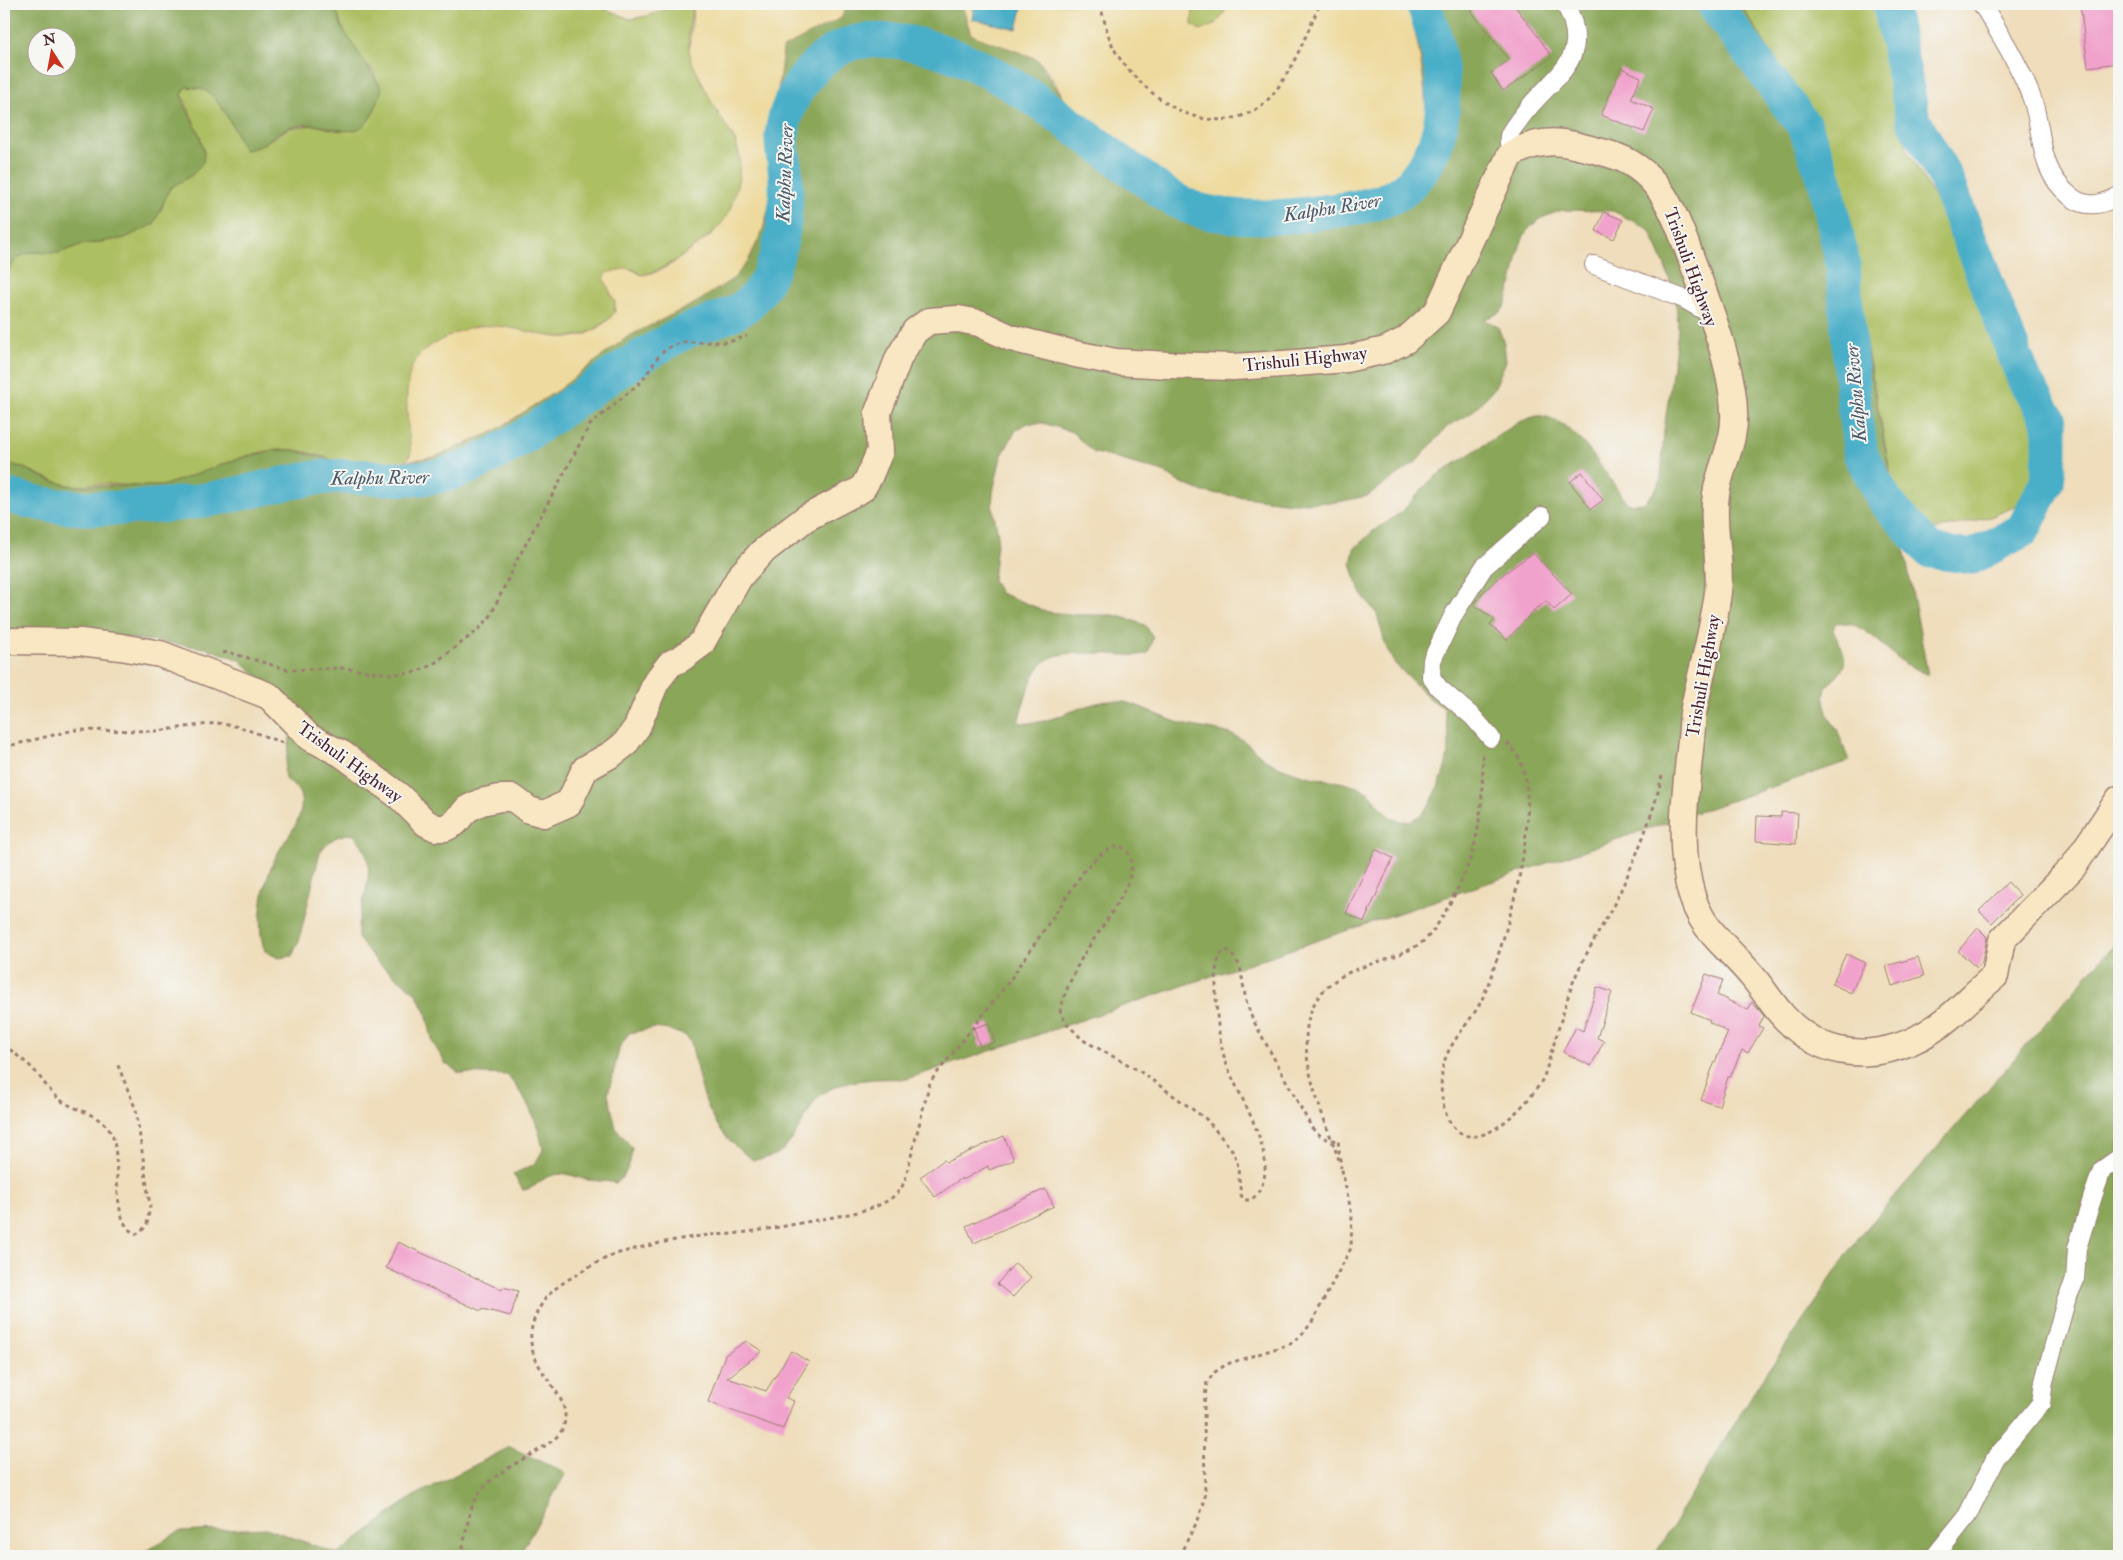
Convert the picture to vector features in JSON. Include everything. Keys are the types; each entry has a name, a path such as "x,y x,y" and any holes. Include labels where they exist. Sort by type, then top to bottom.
{"street":[{"path":"1510,155 1509,135 1524,112 1564,71 1572,59 1576,42 1573,18 1565,4"},
{"path":"1982,4 1999,32 2030,92 2044,156 2050,174 2061,188 2075,200 2088,206 2109,201 2119,196"},
{"name":"Trishuli Highway","path":"4,641 80,642 160,654 269,696 309,737 342,754 399,796 426,822 436,828 445,828 455,823 467,809 481,802 500,798 513,798 529,810 544,814 569,803 575,794 584,769 612,754 625,744 637,727 656,682 670,664 701,644 740,576 762,552 806,518 862,489 880,451 878,412 899,357 912,335 929,321 958,319 979,323 1011,338 1116,362 1233,367 1346,359 1386,350 1406,340 1437,312 1510,155 1529,144 1553,141 1619,157 1640,170 1661,188 1687,246 1729,374 1735,415 1726,464 1716,493 1718,591 1692,717 1685,805 1685,866 1697,914 1708,930 1752,976 1784,1018 1803,1034 1822,1047 1852,1053 1874,1054 1929,1032 1952,1015 1973,993 1995,976 2002,940 2073,867 2119,799"},
{"path":"1594,266 1684,299 1710,314"},
{"path":"1491,738 1472,717 1439,688 1431,677 1432,660 1454,614 1484,567 1542,516"},
{"path":"1935,1556 1967,1516 1995,1459 2041,1403 2044,1381 2074,1280 2077,1248 2093,1196 2102,1170 2119,1158"}],"path":[{"path":"1100,4 1107,33 1121,60 1162,102 1200,120 1240,115 1255,110 1275,93 1320,4"},
{"path":"219,654 228,652 289,670 341,668 392,674 412,673 432,665 478,630 490,618 516,562 590,425 642,381 658,357 667,348 682,342 729,342 747,336"},
{"path":"4,747 74,730 156,731 217,723 240,727 266,738 288,743"},
{"path":"1342,1168 1306,1054 1310,1013 1314,1001 1333,982 1354,970 1400,954 1421,943 1434,929 1456,892 1476,846 1482,806 1484,749 1491,738 1500,738 1509,744 1521,759 1526,773 1528,807 1518,880 1494,966 1482,998 1448,1052 1443,1064 1442,1089 1450,1122 1454,1130 1464,1136 1484,1134 1495,1129 1525,1101 1543,1079 1574,981 1619,893 1647,826 1663,771"},
{"path":"461,1556 473,1505 478,1494 500,1472 551,1442 562,1429 565,1418 562,1403 537,1366 531,1347 533,1322 540,1306 550,1293 580,1272 626,1251 696,1237 758,1231 858,1212 879,1205 897,1194 905,1180 930,1082 1008,983 1082,874 1108,848 1116,847 1126,851 1131,860 1131,872 1114,910 1087,950 1069,984 1060,1010 1066,1024 1083,1040 1138,1070 1206,1119 1233,1151 1237,1161 1241,1195 1244,1200 1251,1200 1262,1186 1266,1165 1255,1128 1226,1061 1220,1039 1216,1002 1217,966 1220,954 1223,951 1229,951 1240,966 1246,1001 1260,1033 1312,1128 1321,1137 1338,1140 1352,1215 1351,1248 1312,1322 1301,1336 1290,1344 1227,1364 1215,1372 1206,1382 1204,1404 1205,1500 1198,1520 1179,1556"},
{"path":"4,1044 33,1069 56,1098 95,1117 107,1126 114,1141 117,1188 122,1213 128,1229 136,1234 141,1232 147,1224 150,1206 136,1110 116,1063"}],"green space":[{"path":"4,4 335,4 341,26 382,88 374,111 365,124 355,130 304,125 288,128 262,145 244,150 227,116 215,99 202,89 186,87 182,94 184,103 200,136 204,153 203,162 192,175 170,188 154,224 125,238 81,245 58,253 31,252 17,258 4,276"},
{"path":"335,4 593,4 630,19 647,16 680,4 694,4 689,32 690,53 701,81 735,141 740,159 737,191 726,218 711,234 666,266 642,275 633,269 604,279 615,302 615,312 603,324 590,331 577,336 564,337 535,334 505,327 411,451 408,458 399,464 371,469 345,464 306,452 276,450 246,456 188,479 164,486 95,484 79,486 59,483 23,467 4,463 4,276 17,258 31,252 58,253 81,245 125,238 162,209 170,187 192,175 200,136 182,94 186,87 202,89 215,99 227,116 244,150 260,146 289,128 313,125 340,131 375,74 356,50 345,32"},
{"path":"848,4 962,4 971,34 1037,59 1070,108 1107,145 1175,184 1215,199 1248,205 1413,169 1420,150 1425,108 1422,65 1408,4 1740,4 1806,108 1831,163 1928,675 1906,664 1865,631 1846,623 1835,623 1833,631 1842,647 1844,661 1840,673 1826,686 1824,701 1828,716 1837,729 1849,761 907,1079 861,1080 837,1086 818,1097 787,1146 774,1155 765,1158 753,1160 737,1148 716,1122 708,1108 691,1042 686,1036 669,1030 655,1028 629,1033 620,1046 608,1094 616,1128 632,1148 630,1163 626,1172 616,1183 588,1180 566,1174 550,1176 531,1188 523,1190 513,1174 535,1164 543,1150 538,1129 530,1110 520,1092 507,1075 459,1073 446,1064 433,1043 426,1012 415,992 377,962 358,938 358,925 369,873 368,860 363,848 354,835 349,834 335,838 320,852 299,941 292,956 278,958 265,951 260,927 265,886 279,851 298,820 301,799 293,785 285,779 284,772 291,733 263,683 253,672 240,660 206,648 88,633 4,634 4,463 21,467 47,479 70,486 162,486 244,457 277,450 294,450 346,464 372,469 385,469 405,461 434,457 493,432 558,390 627,337 697,302 734,278 748,261 763,229 772,194 772,139 783,47 841,18","holes":["1563,210 1613,211 1649,229 1669,278 1676,303 1678,331 1664,430 1661,479 1654,492 1644,503 1628,504 1580,439 1555,420 1536,416 1519,422 1436,476 1402,512 1372,532 1354,549 1351,563 1356,581 1363,596 1377,614 1386,647 1394,663 1430,699 1444,708 1449,745 1446,765 1431,801 1417,818 1408,821 1393,819 1370,794 1356,786 1302,775 1269,762 1233,735 1181,723 1124,702 1097,703 1043,721 1018,722 1031,683 1037,670 1044,662 1055,656 1068,654 1129,655 1148,653 1153,637 1145,625 1114,615 1079,615 1048,612 1000,593 993,580 998,535 992,503 1001,457 1016,430 1028,423 1043,423 1072,432 1093,452 1164,472 1177,481 1203,492 1292,503 1338,502 1367,496 1415,463 1447,427 1471,413 1494,389 1506,361 1504,343 1498,327 1484,319 1495,315 1505,305 1522,241 1527,232 1535,223 1546,216"]},
{"path":"1193,4 1228,4 1224,14 1215,24 1200,30 1192,25"},
{"path":"1740,4 1883,4 1883,23 1907,150 1956,236 2039,442 2039,475 2021,504 1990,517 1929,531 1898,511 1831,163 1806,108"},
{"path":"2119,939 2119,1556 1654,1556 1754,1392 1859,1237"},
{"path":"510,1447 566,1473 519,1556 137,1556 178,1532 266,1528 338,1554 412,1497"}],"sand":[{"path":"694,4 848,4 841,18 783,48 772,139 772,194 763,229 748,261 734,278 697,302 627,337 558,390 493,432 434,457 405,461 410,456 411,451 407,403 409,378 417,358 425,350 455,333 480,326 499,326 551,336 568,337 584,335 600,327 615,312 615,302 604,279 606,273 628,268 642,275 657,272 672,264 712,234 725,219 731,207 739,179 740,158 736,142 712,103 691,60 689,49"},
{"path":"962,4 1193,4 1192,25 1200,30 1215,24 1224,14 1228,4 1408,4 1421,64 1426,109 1425,131 1421,151 1414,167 1408,174 1394,184 1367,192 1274,206 1248,205 1218,200 1173,184 1145,170 1106,144 1076,115 1047,70 1038,60 971,34"}],"water":[{"path":"975,4 1023,4 1017,29 972,19"}],"building":[{"path":"1480,4 1513,4 1552,57 1503,91 1491,73 1509,60 1471,11"},
{"path":"2080,4 2119,4 2119,63 2088,67"},
{"path":"1621,68 1641,77 1631,99 1654,109 1644,132 1601,115"},
{"path":"1604,212 1623,220 1614,239 1596,231"},
{"path":"1582,472 1603,500 1591,509 1570,482"},
{"path":"1533,553 1572,594 1554,610 1546,601 1537,607 1507,640 1490,625 1495,620 1474,605 1482,593 1506,572"},
{"path":"1781,812 1798,813 1796,844 1756,841 1757,816 1781,817"},
{"path":"1375,849 1393,858 1364,922 1346,913"},
{"path":"2008,882 2020,895 1992,923 1979,911"},
{"path":"1978,928 1987,937 1982,962 1977,968 1958,951"},
{"path":"1846,954 1865,963 1851,993 1832,984"},
{"path":"1918,957 1924,976 1892,986 1886,966"},
{"path":"1706,974 1723,980 1717,995 1748,1010 1752,1002 1764,1016 1759,1026 1763,1028 1748,1053 1742,1050 1730,1077 1728,1077 1719,1106 1701,1100 1728,1032 1709,1022 1710,1020 1691,1012"},
{"path":"1597,987 1612,992 1597,1038 1604,1041 1591,1066 1563,1052 1576,1027 1583,1031"},
{"path":"989,1023 995,1042 980,1047 974,1028"},
{"path":"1004,1136 1014,1160 989,1170 988,1166 963,1180 962,1178 935,1197 920,1177 944,1160 946,1162"},
{"path":"1045,1189 1054,1206 974,1243 966,1226"},
{"path":"398,1242 502,1290 503,1287 518,1291 511,1316 482,1309 481,1311 386,1268"},
{"path":"1015,1263 1031,1277 1013,1297 997,1284"},
{"path":"746,1341 762,1351 727,1378 766,1391 791,1351 809,1362 786,1398 794,1401 783,1429 708,1402 725,1355"}],"waterway":[{"name":"Kalphu River","path":"4,495 32,502 78,507 156,506 212,499 315,478 334,476 410,479 429,477 448,474 489,457 511,445 621,369 693,328 730,315 753,299 770,274 776,260 783,229 786,182 782,135 790,103 798,88 820,61 848,44 864,41 900,42 935,49 970,62 1036,100 1178,202 1198,210 1243,217 1276,217 1369,205 1387,199 1400,193 1422,169 1432,150 1439,130 1443,88 1441,66 1423,4"},
{"name":"Kalphu River","path":"1714,4 1805,127 1825,180 1843,265 1853,396 1861,455 1886,502 1930,551 1972,557 2023,530 2047,482 2050,455 2050,421 2025,381 1945,177 1913,119 1890,4"}]}
